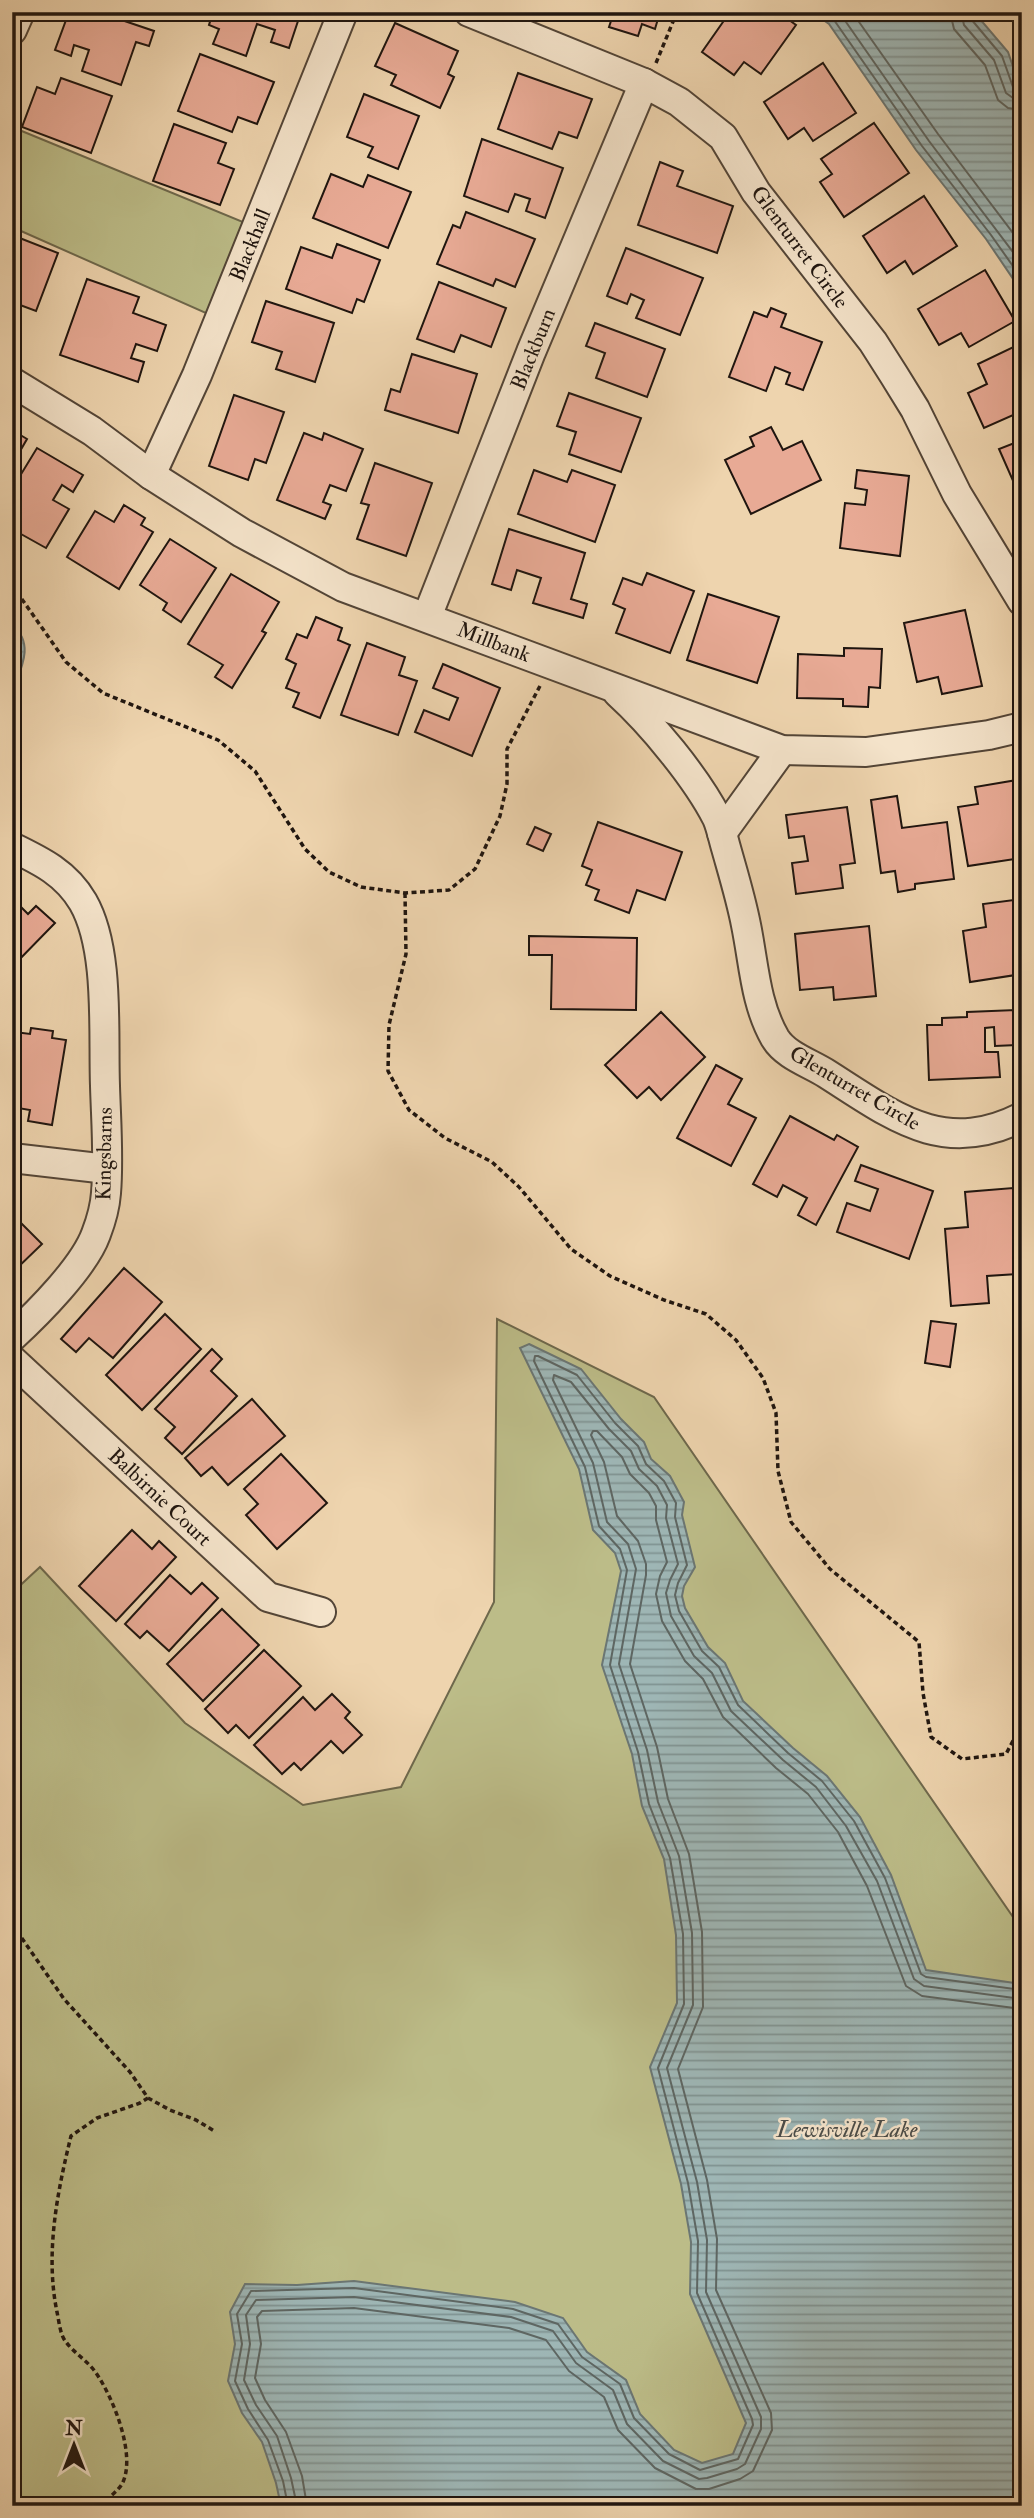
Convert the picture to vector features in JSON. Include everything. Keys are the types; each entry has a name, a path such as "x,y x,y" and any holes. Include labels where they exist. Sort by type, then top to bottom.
{"street":[{"path":"12,30 19,12"},
{"name":"Blackhall","path":"151,475 197,375 343,12"},
{"name":"Glenturret Circle","path":"469,12 644,83 680,102 723,137 756,192 873,342 915,409 957,494 1022,601"},
{"name":"Blackburn","path":"427,617 531,352 644,83"},
{"name":"Millbank","path":"12,382 92,431 151,475 242,533 343,587 782,750 866,752 1022,727"},
{"name":"Glenturret Circle","path":"612,687 669,748 713,811 722,833 746,924 760,1006 777,1041 792,1054 875,1104 926,1130 949,1134 972,1133 1002,1127 1022,1117"},
{"path":"722,833 782,750"},
{"name":"Kingsbarns","path":"12,848 61,874 83,902 97,939 102,980 107,1168 104,1208 90,1248 36,1314 12,1337"},
{"path":"12,1158 107,1168"},
{"name":"Balbirnie Court","path":"12,1360 268,1597 321,1612"}],"path":[{"path":"644,83 655,65 677,12"},
{"path":"12,585 66,663 103,693 218,740 255,771 305,849 329,872 360,887 405,893 449,890 475,869 500,816 507,784 507,750 552,664"},
{"path":"405,893 406,954 389,1025 388,1071 409,1110 444,1138 492,1162 519,1187 571,1249 610,1276 664,1300 706,1314 736,1340 763,1378 776,1413 778,1471 791,1522 830,1569 919,1642 923,1693 931,1737 962,1759 1006,1754 1022,1724"},
{"path":"12,1924 64,1999 130,2072 148,2098 197,2120 216,2132"},
{"path":"99,2506 121,2485 127,2468 126,2449 108,2392 94,2370 64,2340 56,2308 52,2267 54,2224 71,2136 97,2118 148,2098"}],"green space":[{"path":"12,127 243,222 208,314 12,227"},
{"path":"497,1319 654,1397 1022,1930 1022,2506 12,2506 12,1593 40,1567 185,1723 303,1805 401,1787 494,1602"}],"water":[{"path":"812,12 974,12 1008,52 1022,93 1022,292 986,239 916,150 829,24"},
{"path":"12,625 19,632 25,649 12,693"},
{"name":"Lewisville Lake","path":"529,1344 581,1369 621,1419 644,1442 651,1459 670,1476 684,1502 682,1515 695,1567 684,1586 682,1596 685,1608 708,1647 725,1663 743,1701 827,1776 860,1817 891,1875 926,1970 1022,1984 1022,2506 281,2506 262,2442 242,2413 228,2381 235,2344 230,2312 245,2284 297,2285 354,2281 515,2302 563,2318 587,2352 626,2380 640,2414 674,2450 702,2463 733,2454 746,2423 690,2294 691,2242 681,2184 650,2067 677,2003 676,1935 664,1859 642,1806 632,1754 602,1665 621,1571 615,1553 593,1530 579,1469 520,1348"}],"building":[{"path":"69,12 98,12 154,31 149,46 136,42 121,85 82,71 89,50 74,45 71,56 55,50"},
{"path":"213,12 301,12 289,48 271,42 275,30 257,24 246,56 213,44 219,29 209,25"},
{"path":"614,12 660,12 655,29 642,24 638,36 609,27"},
{"path":"730,12 778,12 796,25 761,74 744,62 734,75 702,52"},
{"path":"395,23 458,51 448,74 454,77 440,108 391,85 396,75 375,66"},
{"path":"200,54 274,82 257,124 238,117 232,132 178,111"},
{"path":"823,63 856,113 813,141 804,128 788,139 764,102"},
{"path":"518,73 592,99 577,138 559,132 552,149 498,129"},
{"path":"61,78 112,96 91,153 22,127 37,87 55,94"},
{"path":"364,94 419,116 398,169 368,157 373,147 347,137"},
{"path":"874,123 909,173 844,217 820,182 832,174 821,159"},
{"path":"174,124 226,143 218,163 234,169 220,205 153,181"},
{"path":"482,139 563,168 545,218 526,211 530,199 515,194 508,212 464,196"},
{"path":"660,162 683,171 677,186 733,206 717,253 638,225"},
{"path":"331,174 363,187 368,175 411,192 388,248 313,218"},
{"path":"924,196 957,246 913,274 905,261 887,273 863,236"},
{"path":"466,212 535,239 515,287 496,279 493,286 437,264 453,225 460,228"},
{"path":"12,235 58,253 36,311 12,302"},
{"path":"337,244 380,260 364,302 357,299 352,313 286,289 301,247 332,258"},
{"path":"626,248 703,278 680,335 636,318 644,300 631,294 627,304 607,296"},
{"path":"985,270 1015,321 969,347 961,333 939,345 918,309"},
{"path":"87,279 139,297 133,313 166,325 157,351 136,344 131,358 144,362 138,382 60,355"},
{"path":"439,282 506,308 491,347 461,335 454,352 417,339"},
{"path":"266,301 334,323 315,382 276,369 282,352 252,342"},
{"path":"771,308 786,314 781,327 822,342 803,390 786,384 790,373 775,367 766,391 729,377 754,312 767,317"},
{"path":"595,323 665,349 647,397 596,378 605,353 586,346"},
{"path":"1022,343 1022,411 984,428 968,393 987,384 978,364"},
{"path":"412,354 477,374 458,433 385,410 391,389 400,392"},
{"path":"569,393 641,418 621,472 569,454 576,432 557,426"},
{"path":"234,395 284,412 266,463 255,459 248,480 209,466"},
{"path":"771,427 783,450 802,441 821,480 751,514 725,460 754,446 750,437"},
{"path":"12,430 27,439 12,465"},
{"path":"304,433 322,440 324,433 363,449 346,491 330,485 323,502 331,505 325,519 277,500"},
{"path":"1022,440 1022,501 999,449"},
{"path":"37,448 83,475 73,492 62,485 53,500 69,509 46,548 12,529 12,489"},
{"path":"375,463 432,483 406,556 357,539 369,505 361,503"},
{"path":"534,470 567,482 572,470 615,485 595,542 518,514"},
{"path":"857,470 909,476 900,556 840,548 845,503 865,505 867,490 855,488"},
{"path":"124,505 145,518 141,525 153,532 119,589 67,557 95,511 114,522"},
{"path":"509,529 585,553 571,599 587,604 583,618 533,603 541,578 517,570 511,590 492,584"},
{"path":"170,539 216,568 181,622 163,610 167,603 140,585"},
{"path":"647,573 694,591 670,653 616,633 625,609 613,604 623,578 642,585"},
{"path":"231,574 279,602 262,631 266,633 232,688 215,677 223,665 188,644"},
{"path":"708,594 779,617 757,683 687,660"},
{"path":"965,610 982,686 942,694 938,677 917,682 904,623"},
{"path":"316,617 342,628 338,640 350,645 320,718 293,707 299,693 286,688 296,664 286,659 297,634 307,638"},
{"path":"367,643 405,657 399,675 417,681 398,735 341,715"},
{"path":"844,648 882,649 880,688 869,687 868,707 843,706 843,699 797,698 798,654 844,656"},
{"path":"443,664 500,688 472,756 415,732 424,710 449,720 458,698 433,688"},
{"path":"1017,780 1022,811 1022,858 968,866 958,807 978,804 975,787"},
{"path":"897,796 902,828 947,822 954,879 915,884 915,889 898,892 895,871 881,873 871,800"},
{"path":"847,807 855,863 840,865 843,888 796,894 792,863 808,861 804,836 789,838 786,815"},
{"path":"598,822 682,852 665,900 637,890 629,913 595,900 599,890 586,885 592,870 582,866"},
{"path":"535,827 551,834 543,851 527,844"},
{"path":"12,898 28,914 36,906 55,923 12,967"},
{"path":"1022,899 1022,974 970,982 963,931 986,927 983,904"},
{"path":"869,926 876,996 834,1000 833,987 800,990 795,934"},
{"path":"529,936 637,938 636,1010 551,1009 552,955 529,955"},
{"path":"1016,1010 1017,1045 995,1046 994,1027 985,1028 985,1052 998,1052 1000,1077 929,1080 927,1025 942,1025 942,1018 967,1017 967,1012"},
{"path":"661,1012 705,1057 661,1100 649,1087 637,1098 605,1065"},
{"path":"31,1028 53,1031 52,1038 66,1040 52,1125 28,1121 30,1110 12,1107 14,1032 30,1034"},
{"path":"716,1065 742,1079 728,1104 756,1118 731,1166 677,1138"},
{"path":"790,1116 834,1140 837,1135 858,1147 816,1225 798,1215 807,1198 783,1185 777,1197 753,1184"},
{"path":"861,1165 933,1191 909,1259 837,1232 847,1203 870,1211 878,1189 855,1181"},
{"path":"1013,1188 1020,1274 987,1276 989,1303 951,1306 945,1229 968,1227 965,1192"},
{"path":"12,1214 42,1244 12,1273"},
{"path":"124,1268 162,1302 113,1358 89,1338 76,1352 61,1339"},
{"path":"165,1314 201,1349 142,1410 106,1375"},
{"path":"931,1321 956,1324 950,1367 925,1363"},
{"path":"212,1349 222,1359 211,1371 237,1396 182,1454 165,1438 175,1427 155,1409"},
{"path":"252,1399 285,1436 228,1485 212,1467 201,1476 185,1458"},
{"path":"281,1454 327,1503 277,1549 246,1515 258,1504 244,1489"},
{"path":"132,1530 152,1549 159,1541 176,1557 116,1621 79,1586"},
{"path":"170,1575 191,1594 202,1583 218,1598 169,1651 147,1631 140,1638 125,1624"},
{"path":"222,1609 259,1645 203,1701 167,1664"},
{"path":"264,1650 301,1686 249,1738 236,1725 228,1733 205,1709"},
{"path":"332,1694 350,1712 345,1718 362,1735 343,1753 331,1741 301,1770 294,1763 282,1774 254,1745 303,1697 315,1710"}]}
